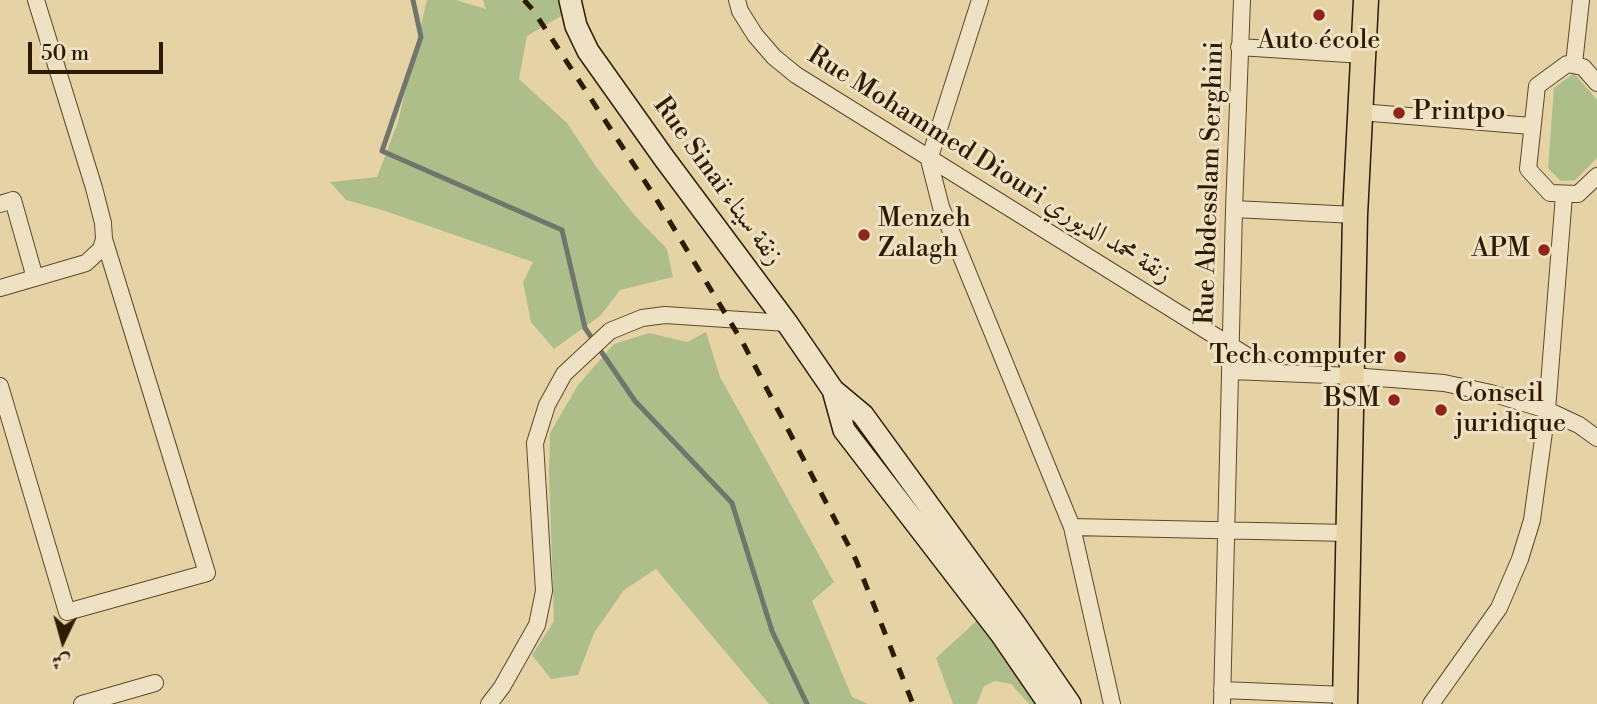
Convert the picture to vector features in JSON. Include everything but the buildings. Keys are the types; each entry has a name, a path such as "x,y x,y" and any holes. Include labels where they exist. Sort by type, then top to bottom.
{"main road":[{"path":"1345,700 1355,215 1366,0"}],"street":[{"path":"0,386 67,612 208,573 104,239 94,188 36,0"},
{"name":"Rue Sinaï زنقة سيناء","path":"570,0 576,26 589,51 664,158 787,323 833,390 863,415 1070,704"},
{"name":"Rue Mohammed Diouri زنقة محمد الديوري","path":"737,0 740,11 755,35 774,57 829,97 1273,372"},
{"path":"980,0 929,160 941,207 1072,527 1112,704"},
{"name":"Rue Abdesslam Serghini","path":"1222,697 1242,0"},
{"path":"1574,64 1581,0"},
{"path":"1239,47 1363,55"},
{"path":"1597,83 1583,67 1574,64 1563,65 1537,86 1531,126 1530,173 1546,192 1564,195 1578,194 1597,176"},
{"path":"1360,112 1531,126"},
{"path":"1438,702 1499,608 1520,559 1532,520 1547,410 1564,195"},
{"path":"0,204 13,201 35,278"},
{"path":"1234,209 1355,215"},
{"path":"0,288 86,263 101,249 104,239"},
{"path":"489,704 502,687 537,625 544,591 535,443 539,424 564,374 600,340 624,324 642,318 665,315 787,323"},
{"path":"1232,371 1444,383 1491,393 1547,410 1579,425 1597,438"},
{"name":"Rue Sinaï زنقة سيناء","path":"833,390 844,430 1001,634 1049,704"},
{"path":"1072,527 1348,533"},
{"path":"82,704 155,683"},
{"path":"1222,697 1345,700"}],"green space":[{"path":"427,0 456,0 486,9 483,0 566,0 566,13 527,36 519,79 567,123 597,168 636,217 667,249 673,277 620,290 600,316 554,349 531,322 523,282 533,262 346,200 330,182 377,177 398,122"},
{"path":"1574,73 1597,100 1597,158 1575,180 1561,181 1548,168 1554,88"},
{"path":"706,332 720,377 834,582 812,601 852,697 868,704 769,704 656,569 624,590 594,633 578,675 551,679 532,655 554,621 550,433 578,385 614,344 649,333 687,342"},
{"path":"982,616 1041,704 1029,704 1011,684 995,681 984,686 977,704 953,704 936,658"}],"waterway":[{"path":"413,0 421,37 382,151 562,230 585,328 635,401 732,503 772,631 807,704"}],"railway":[{"path":"524,0 655,197 743,343 856,560 913,704"}],"place":[{"name":"Auto école","path":"1319,15"},
{"name":"Printpo","path":"1399,113"},
{"name":"Menzeh Zalagh","path":"864,235"},
{"name":"APM","path":"1544,250"},
{"name":"Tech computer","path":"1400,357"},
{"name":"BSM","path":"1394,400"},
{"name":"Conseil juridique","path":"1441,410"}]}
